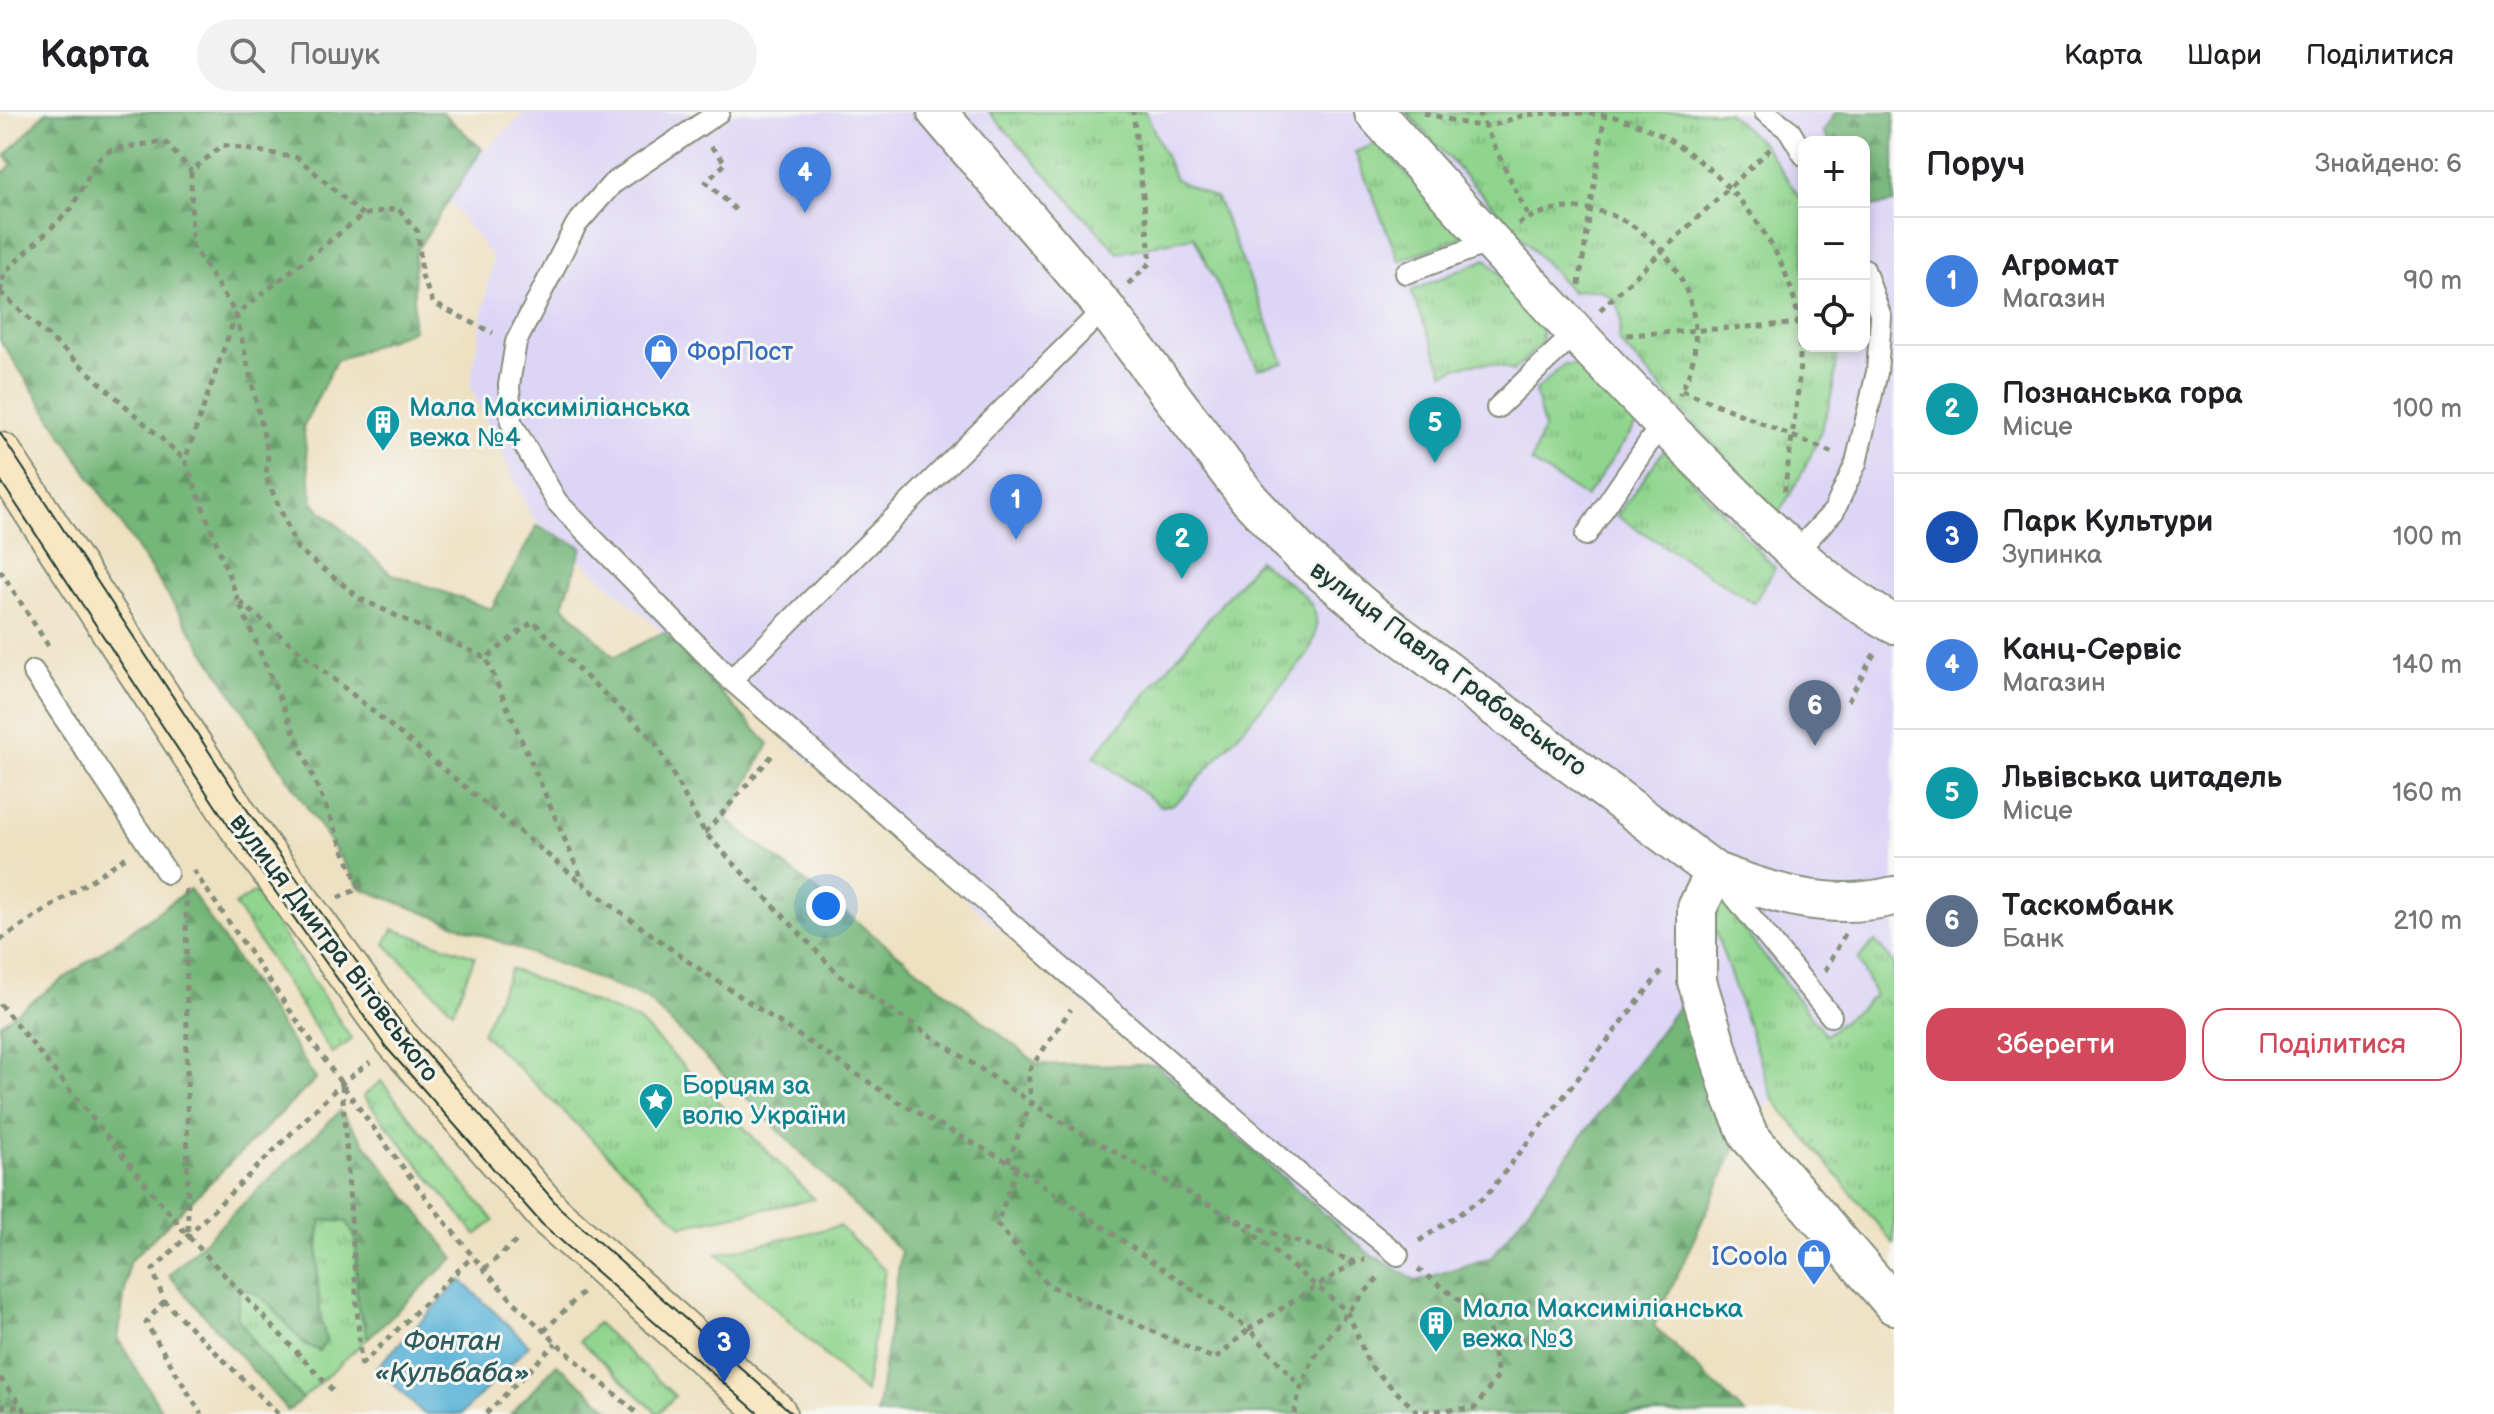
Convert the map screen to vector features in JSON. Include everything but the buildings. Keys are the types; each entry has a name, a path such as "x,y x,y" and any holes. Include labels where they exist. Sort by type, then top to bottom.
{"main road":[{"name":"вулиця Дмитра Вітовського","path":"0,455 239,822 395,1036 551,1216 774,1414"}],"street":[{"name":"вулиця Павла Грабовського","path":"937,112 1105,308 1250,500 1303,556 1374,616 1715,872 1779,896 1878,900"},
{"path":"1374,112 1490,242 1662,423 1787,546 1892,623"},
{"path":"1715,872 1697,908 1697,981 1737,1109 1749,1136 1894,1305"}],"lane":[{"path":"719,112 612,184 576,225 516,342 509,385 511,422 557,502 731,680 1299,1174 1398,1255"},
{"path":"1765,112 1789,130 1798,145"},
{"path":"1406,273 1490,242"},
{"path":"1787,546 1834,511 1856,463 1888,316 1870,280"},
{"path":"731,680 1105,308"},
{"path":"1497,408 1576,333"},
{"path":"1586,535 1662,423"},
{"path":"33,671 167,873"},
{"path":"1715,872 1831,1016"}],"path":[{"path":"1105,308 1151,262 1133,112"},
{"path":"1419,112 1485,126 1526,115 1605,113 1655,130 1693,153 1729,186 1759,227 1785,275 1798,314"},
{"path":"1478,112 1529,218 1561,211 1591,211 1620,219 1664,251 1687,289 1695,329 1693,357 1682,390 1856,463"},
{"path":"1576,333 1605,113"},
{"path":"1576,333 1789,130"},
{"path":"337,898 360,888 239,602 185,460 0,292 4,273 71,209 97,160 110,150 164,141 191,171 192,245 236,314 268,453 266,477 297,548 361,599 486,658 585,886"},
{"path":"191,171 223,145 298,158 363,215"},
{"path":"710,146 726,163 706,182 738,212"},
{"path":"185,460 236,314 363,215 398,208 418,232 422,276 433,303 516,342"},
{"path":"1576,333 1798,323"},
{"path":"1787,546 1791,436 1800,352"},
{"path":"239,602 585,886 689,962 900,1103 1017,1167 1249,1329 1300,1386"},
{"path":"486,658 533,621 577,668 654,740 705,833 840,976 1031,1102 1236,1220 1348,1312 1369,1365 1417,1412"},
{"path":"1848,701 1892,623"},
{"path":"705,833 792,733"},
{"path":"0,940 147,843"},
{"path":"188,1236 186,860 341,1084 473,1256 556,1343 638,1414"},
{"path":"1812,993 1878,900"},
{"path":"1294,1414 1300,1386 1321,1341 1398,1255 1486,1196 1654,985 1668,959"},
{"path":"1008,1162 1031,1102 1028,1072 1085,988"},
{"path":"0,1004 188,1236 334,1392"},
{"path":"278,1414 164,1301 153,1270 341,1084 374,1059"},
{"path":"341,1084 361,1366 473,1256"},
{"path":"1017,1167 997,1224 1048,1285 1215,1359 1249,1329 1355,1262 1398,1255 1488,1322 1498,1376 1475,1408 1408,1414"},
{"path":"1236,1220 1355,1262"},
{"path":"484,1269 523,1236"},
{"path":"544,1331 585,1291"},
{"path":"164,1301 146,1323 201,1414"},
{"path":"486,1414 556,1343"},
{"path":"0,1378 28,1414"},
{"path":"0,1406 20,1407"}],"shaded area":[{"path":"526,112 1894,112 1894,1015 1811,1081 1492,1257 1417,1281 1367,1253 532,517 470,386 493,258 441,191"}],"green space":[{"path":"46,112 442,112 482,149 415,253 413,330 336,361 303,427 313,503 390,573 491,609 537,526 582,547 563,605 614,657 664,632 769,744 727,820 1038,1064 1157,1065 1367,1252 1417,1281 1492,1257 1690,991 1737,1145 1654,1326 1745,1414 877,1414 901,1252 646,998 360,888 0,340 0,176 12,164 5,156"},
{"path":"989,112 1146,112 1175,179 1217,199 1284,363 1258,369 1194,237 1118,253"},
{"path":"1406,112 1727,112 1764,145 1798,194 1798,352 1837,352 1832,392 1820,434 1778,514 1618,341 1620,316 1613,299 1596,291 1572,292"},
{"path":"1836,112 1894,112 1894,203 1870,205 1870,136 1825,136 1823,132"},
{"path":"1378,143 1465,236 1399,261 1355,152"},
{"path":"1486,259 1542,319 1542,343 1513,371 1478,363 1444,373 1411,291"},
{"path":"1563,365 1585,365 1638,422 1586,497 1531,462 1544,427 1535,392"},
{"path":"1664,450 1775,568 1754,603 1617,516"},
{"path":"1258,560 1298,590 1314,610 1314,638 1307,656 1183,797 1172,805 1161,806 1094,756"},
{"path":"190,889 316,1079 129,1262 118,1339 164,1414 0,1414 0,1024"},
{"path":"255,892 352,1040 332,1053 235,905"},
{"path":"1722,902 1826,1035 1875,996 1858,959 1875,941 1894,963 1894,1244 1773,1099 1713,924"},
{"path":"393,929 475,956 453,1011 385,944"},
{"path":"511,969 638,1020 814,1199 682,1226 482,1033"},
{"path":"381,1081 494,1221 476,1235 363,1096"},
{"path":"340,1111 454,1258 368,1338 357,1304 356,1240 347,1222 321,1220 318,1280 326,1341 319,1351 307,1345 264,1299 240,1288 237,1317 260,1351 302,1399 288,1411 169,1275"},
{"path":"321,1219 347,1222 356,1240 357,1304 368,1338 302,1399 260,1351 237,1317 240,1288 259,1292 306,1346 326,1341 318,1280"},
{"path":"839,1226 885,1270 865,1393 717,1254"},
{"path":"597,1323 675,1396 658,1414 580,1341"},
{"path":"557,1364 615,1414 511,1414"}],"water":[{"name":"Фонтан «Кульбаба»","path":"461,1280 529,1345 462,1414 424,1414 376,1368"}],"tram line":[{"path":"0,433 250,814 403,1026 560,1208 793,1414"},
{"path":"0,480 230,828 386,1047 542,1224 759,1414"}],"place":[{"name":"Канц-Сервіс","path":"805,213"},
{"name":"ФорПост","path":"661,382"},
{"name":"Мала Максиміліанська вежа №4","path":"383,453"},
{"name":"Львівська цитадель","path":"1435,463"},
{"name":"Агромат","path":"1016,540"},
{"name":"Познанська гора","path":"1182,579"},
{"name":"Таскомбанк","path":"1815,746"},
{"name":"Борцям за волю України","path":"656,1131"},
{"name":"ICoola","path":"1814,1287"},
{"name":"Мала Максиміліанська вежа №3","path":"1436,1354"},
{"name":"Парк Культури","path":"724,1383"}]}
